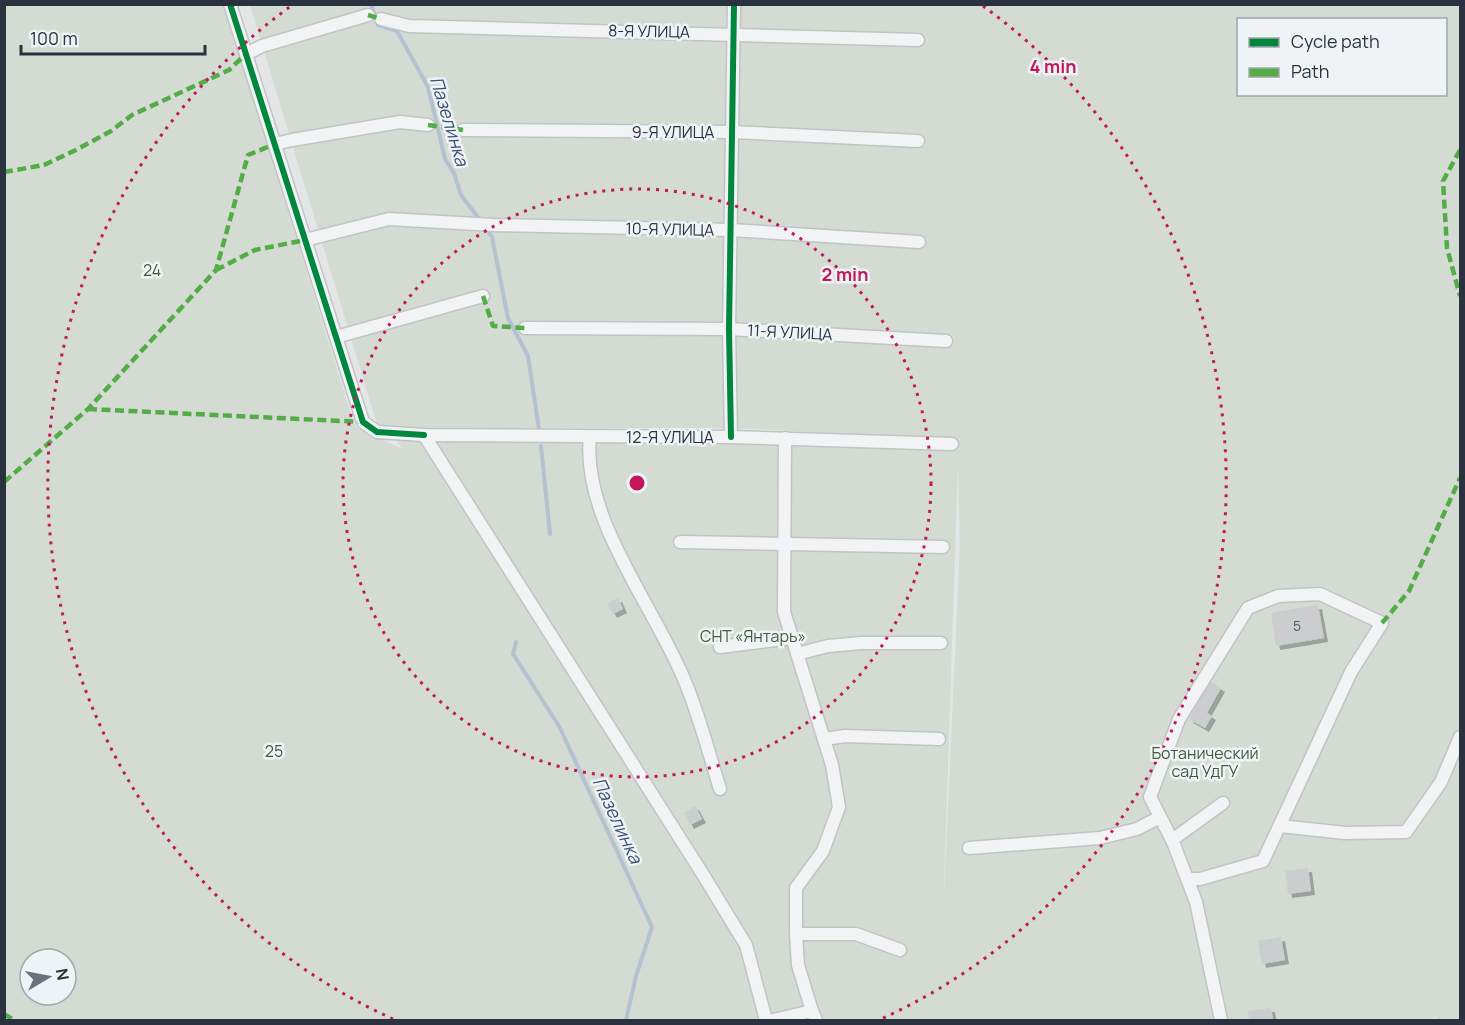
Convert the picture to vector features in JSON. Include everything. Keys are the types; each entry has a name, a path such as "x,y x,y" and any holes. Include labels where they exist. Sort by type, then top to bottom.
{"street":[{"name":"12-Я УЛИЦА","path":"230,4 363,422 377,432 424,435 785,438 952,444"},
{"path":"731,437 729,329 734,4"},
{"path":"246,54 262,46 368,15"},
{"name":"8-Я УЛИЦА","path":"381,19 409,26 734,33 918,40"},
{"path":"275,144 400,122 429,125"},
{"name":"9-Я УЛИЦА","path":"463,130 732,132 918,141"},
{"name":"10-Я УЛИЦА","path":"305,240 389,219 493,225 731,230 919,242"},
{"path":"336,337 483,296"},
{"name":"11-Я УЛИЦА","path":"525,328 729,329 946,341"},
{"path":"424,435 684,843 746,945 766,1020"},
{"path":"590,437 588,458 604,522 686,684 720,789"},
{"path":"773,1020 814,1016 798,965 796,888 822,851 839,807 832,765 784,612 785,438"},
{"path":"680,542 943,547"},
{"path":"1187,879 1200,879 1263,861 1351,672 1382,623 1320,594 1278,596 1248,608 1179,719 1150,797 1172,840 1187,879 1196,902 1221,1020"},
{"path":"720,647 791,638"},
{"path":"797,654 828,646 861,643 941,643"},
{"path":"824,739 845,736 939,739"},
{"path":"1280,826 1345,833 1406,832 1441,782 1461,737"},
{"path":"1172,840 1223,803"},
{"path":"969,848 1100,838 1137,829 1160,817"},
{"path":"796,934 856,934 900,950"}],"green space":[{"path":"5,5 224,5 355,427 402,449 390,428 377,424 250,5 1460,5 1460,1020 1438,1020 1436,1016 1429,1020 5,1020","holes":["434,428 730,428 930,438 434,429","958,463 960,545 943,916"]}],"building":[{"path":"618,598 623,609 613,614 607,603"},
{"path":"1318,605 1324,638 1276,646 1271,613"},
{"path":"1210,681 1221,688 1207,713 1212,716 1205,728 1189,719"},
{"path":"695,806 702,819 690,825 684,813"},
{"path":"1308,868 1311,891 1288,894 1285,871"},
{"path":"1281,937 1285,960 1262,964 1258,941"},
{"path":"1271,1008 1273,1020 1249,1020 1248,1011"}],"waterway":[{"name":"Пазелинка","path":"371,4 378,25 397,31 428,87 445,159 454,173 461,195 480,220"},
{"name":"Пазелинка","path":"486,229 492,237 508,318 528,356 539,429"},
{"name":"Пазелинка","path":"541,446 550,534"},
{"name":"Пазелинка","path":"516,642 513,654 559,726 652,927 636,976 626,1020"}],"marked path":[{"path":"368,15 381,19"},
{"path":"4,172 44,165 76,150 111,131 132,115 229,70 246,54"},
{"path":"428,125 463,130"},
{"path":"4,482 88,409 216,270 248,155 275,144"},
{"path":"1460,150 1443,181 1447,248 1460,296"},
{"path":"216,270 255,250 305,240"},
{"path":"483,296 493,326 525,328"},
{"path":"88,409 363,422"},
{"path":"1382,623 1409,591 1460,478"},
{"path":"4,1014 14,1020"}],"cycle path":[{"path":"230,4 363,422 377,432 424,435"},
{"path":"731,437 729,329 734,4"}],"park label":[{"name":"24","path":"152,270"},
{"name":"СНТ «Янтарь»","path":"753,636"},
{"name":"25","path":"274,751"},
{"name":"Ботанический сад УдГУ","path":"1205,762"}]}
